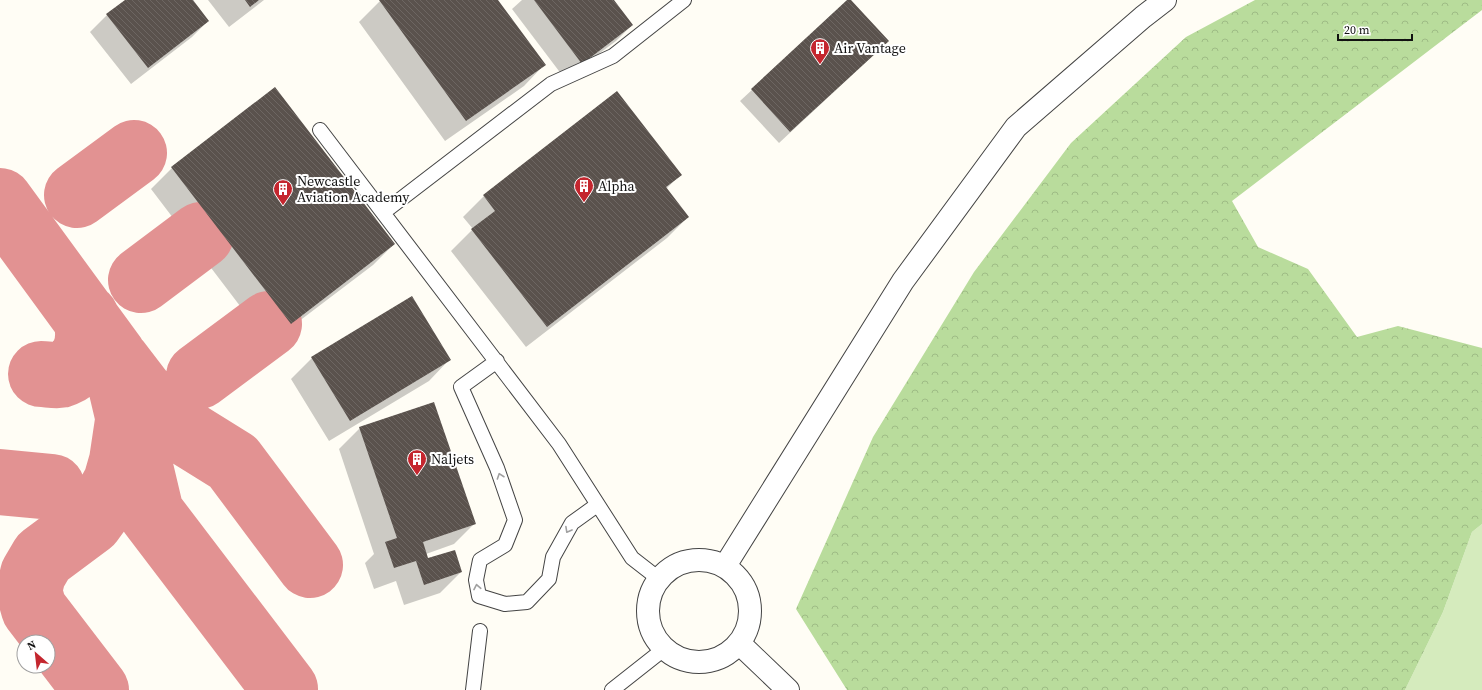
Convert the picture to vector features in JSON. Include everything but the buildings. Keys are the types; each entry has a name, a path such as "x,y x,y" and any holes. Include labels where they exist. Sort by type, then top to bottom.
{"street":[{"path":"725,566 903,281 1016,127 1143,17 1165,0"},
{"path":"689,560 708,560 725,566 738,577 748,593 751,610 748,628 740,644 723,657 703,663 682,660 664,649 652,634 648,616 650,596 658,579 672,567 689,560"},
{"path":"740,644 788,690"}],"lane":[{"path":"384,212 551,84 613,56 684,0"},
{"path":"320,130 384,212 559,444 632,558 658,579"},
{"path":"497,361 461,387 497,468 515,520 505,545 480,560 476,580 479,596 505,604 527,602 549,579 553,557 572,523 597,505"},
{"path":"473,690 480,631"},
{"path":"612,690 664,649"}],"green space":[{"path":"1255,0 1482,0 1482,10 1232,201 1258,247 1308,269 1357,337 1398,326 1482,348 1482,524 1472,532 1443,612 1405,690 847,690 796,609 873,437 974,272 1071,143 1186,37"},
{"path":"1482,524 1482,690 1405,690 1443,612 1472,532"}],"taxiway":[{"path":"77,195 134,153"},
{"path":"0,201 114,357 151,513 285,689"},
{"path":"141,280 201,235"},
{"path":"41,374 60,375 76,366 85,352 87,343 88,335 86,317"},
{"path":"199,376 269,324"},
{"path":"117,361 153,408 167,421 233,462 310,565"},
{"path":"96,690 34,609 29,591 33,574 43,557 90,522 106,500 116,482 122,461 128,421"},
{"path":"0,482 52,487"}],"place":[{"name":"Air Vantage","path":"820,65"},
{"name":"Alpha","path":"584,203"},
{"name":"Newcastle Aviation Academy","path":"283,206"},
{"name":"Naljets","path":"417,476"}]}
